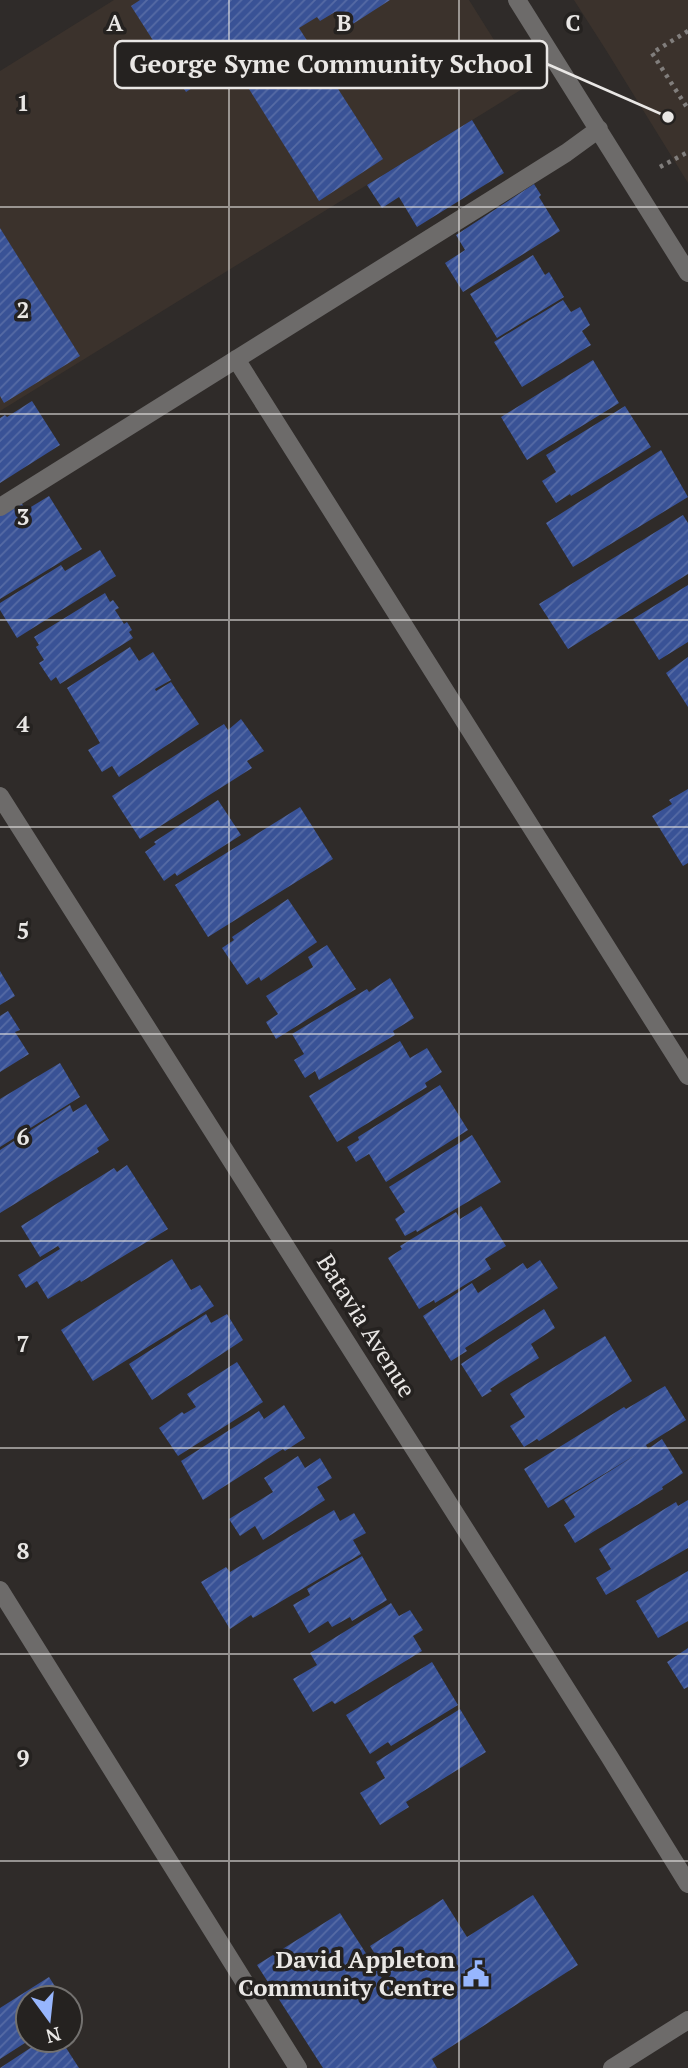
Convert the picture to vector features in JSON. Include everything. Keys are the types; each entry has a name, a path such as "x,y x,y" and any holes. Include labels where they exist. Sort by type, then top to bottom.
{"street":[{"path":"517,0 688,273"},
{"path":"0,507 566,153 599,129"},
{"path":"236,359 688,1076"},
{"name":"Batavia Avenue","path":"0,796 602,1744 688,1884"},
{"path":"0,1590 298,2068"},
{"path":"612,2068 688,2020"}],"path":[{"path":"688,32 652,53 688,109"},
{"path":"656,169 688,152"}],"shaded area":[{"path":"114,0 469,0 524,88 0,411 0,71"},
{"path":"574,0 688,0 688,183 606,50"}],"building":[{"path":"140,0 390,0 345,29 335,12 320,21 317,17 299,28 383,159 319,201 234,65 229,64 186,92 131,6"},
{"path":"472,120 504,173 417,227 399,197 382,208 367,185"},
{"path":"534,184 560,231 463,292 445,263 465,250 456,235"},
{"path":"0,228 80,356 4,403 0,396"},
{"path":"533,255 545,275 549,272 564,297 497,338 470,294"},
{"path":"563,300 571,312 580,307 590,325 582,331 591,345 522,387 494,342"},
{"path":"593,360 619,403 527,460 501,417"},
{"path":"32,401 60,445 0,483 0,418 5,415 7,417"},
{"path":"625,406 651,447 556,503 542,481 556,472 546,455"},
{"path":"661,450 688,497 573,567 546,523"},
{"path":"49,496 82,549 0,599 0,511 19,499 26,510"},
{"path":"683,515 688,523 688,574 568,649 539,604"},
{"path":"100,550 116,576 17,638 0,610 0,603 61,565 65,571"},
{"path":"688,585 688,642 659,660 633,619"},
{"path":"105,593 110,602 113,600 119,608 115,610 124,624 127,622 133,638 60,684 56,677 51,681 39,663 44,660 36,647 39,645 34,637"},
{"path":"130,647 139,661 153,652 171,680 155,689 156,691 171,682 199,724 119,777 112,766 102,772 88,750 100,743 67,688"},
{"path":"688,657 688,707 666,673"},
{"path":"241,719 264,751 247,761 252,768 140,839 112,796 224,724 228,730"},
{"path":"688,789 688,863 683,866 652,816 672,804 669,800"},
{"path":"218,800 241,835 177,876 175,873 164,881 145,852 156,844 154,842"},
{"path":"300,807 333,859 208,937 175,885"},
{"path":"288,899 317,942 261,981 259,977 247,985 222,948 234,940 232,937"},
{"path":"327,945 356,989 276,1039 266,1022 278,1014 266,996 313,967 308,957"},
{"path":"0,971 15,996 0,1005"},
{"path":"390,978 414,1018 393,1031 395,1035 319,1080 315,1071 305,1078 294,1060 304,1054 292,1034"},
{"path":"8,1011 20,1030 15,1032 29,1054 0,1072 0,1016"},
{"path":"400,1041 410,1058 427,1048 442,1072 425,1083 427,1087 337,1142 309,1096"},
{"path":"60,1063 80,1097 0,1147 0,1099"},
{"path":"440,1085 468,1130 386,1182 369,1154 356,1162 347,1147 359,1140 358,1137"},
{"path":"86,1104 109,1140 97,1148 99,1152 0,1213 0,1150 70,1105 73,1112"},
{"path":"472,1135 501,1182 417,1232 416,1230 405,1236 395,1219 405,1212 389,1187"},
{"path":"127,1165 168,1229 48,1299 37,1281 26,1288 18,1275 60,1249 58,1246 40,1257 21,1226 114,1168 117,1172"},
{"path":"481,1206 506,1246 485,1259 491,1269 435,1303 434,1300 419,1309 388,1258 402,1249 400,1246 456,1212 460,1219"},
{"path":"172,1259 191,1290 200,1285 214,1306 93,1381 61,1330"},
{"path":"540,1260 558,1288 465,1348 467,1351 451,1361 423,1316 472,1283 478,1293 523,1263 527,1269"},
{"path":"544,1309 555,1328 531,1344 539,1358 482,1397 461,1364"},
{"path":"206,1314 211,1323 227,1314 243,1340 152,1400 129,1364"},
{"path":"605,1336 632,1381 539,1441 537,1439 524,1447 510,1426 525,1417 510,1394"},
{"path":"237,1362 263,1402 178,1456 159,1428 182,1412 184,1414 196,1407 187,1394"},
{"path":"665,1386 686,1420 646,1445 648,1449 662,1439 683,1473 662,1487 663,1489 575,1543 564,1525 575,1517 564,1500 637,1454 548,1508 524,1469 624,1407 626,1409"},
{"path":"284,1405 305,1438 203,1500 181,1461 259,1411 264,1419"},
{"path":"298,1456 305,1468 320,1458 332,1478 317,1487 325,1500 263,1540 255,1526 240,1536 229,1519 273,1492 264,1478"},
{"path":"688,1500 688,1548 606,1595 596,1578 611,1569 599,1549 676,1502 678,1506"},
{"path":"334,1510 340,1521 354,1513 366,1533 353,1540 361,1554 230,1629 201,1582 226,1567 230,1572"},
{"path":"362,1556 387,1600 352,1621 350,1617 332,1627 328,1621 309,1633 293,1605 310,1595 307,1589"},
{"path":"688,1571 688,1621 658,1638 636,1601"},
{"path":"391,1603 399,1616 410,1610 423,1630 413,1636 422,1651 335,1704 332,1701 313,1712 293,1679 317,1665 310,1653"},
{"path":"688,1648 688,1687 684,1689 667,1662"},
{"path":"432,1662 458,1705 391,1746 388,1742 370,1754 346,1715"},
{"path":"460,1709 486,1752 406,1802 409,1807 380,1825 360,1793 385,1778 376,1762"},
{"name":"David Appleton Community Centre","path":"533,1895 578,1965 432,2059 437,2068 323,2068 257,1965 340,1913 387,1986 393,1983 370,1946 443,1899 467,1937"},
{"path":"49,1977 54,1984 38,1984"},
{"path":"14,1999 14,2050 0,2059 0,2008"},
{"path":"21,2054 70,2054 79,2068 0,2068"}],"place":[{"name":"George Syme Community School","path":"668,117"},
{"name":"David Appleton Community Centre","path":"476,1974"}]}
